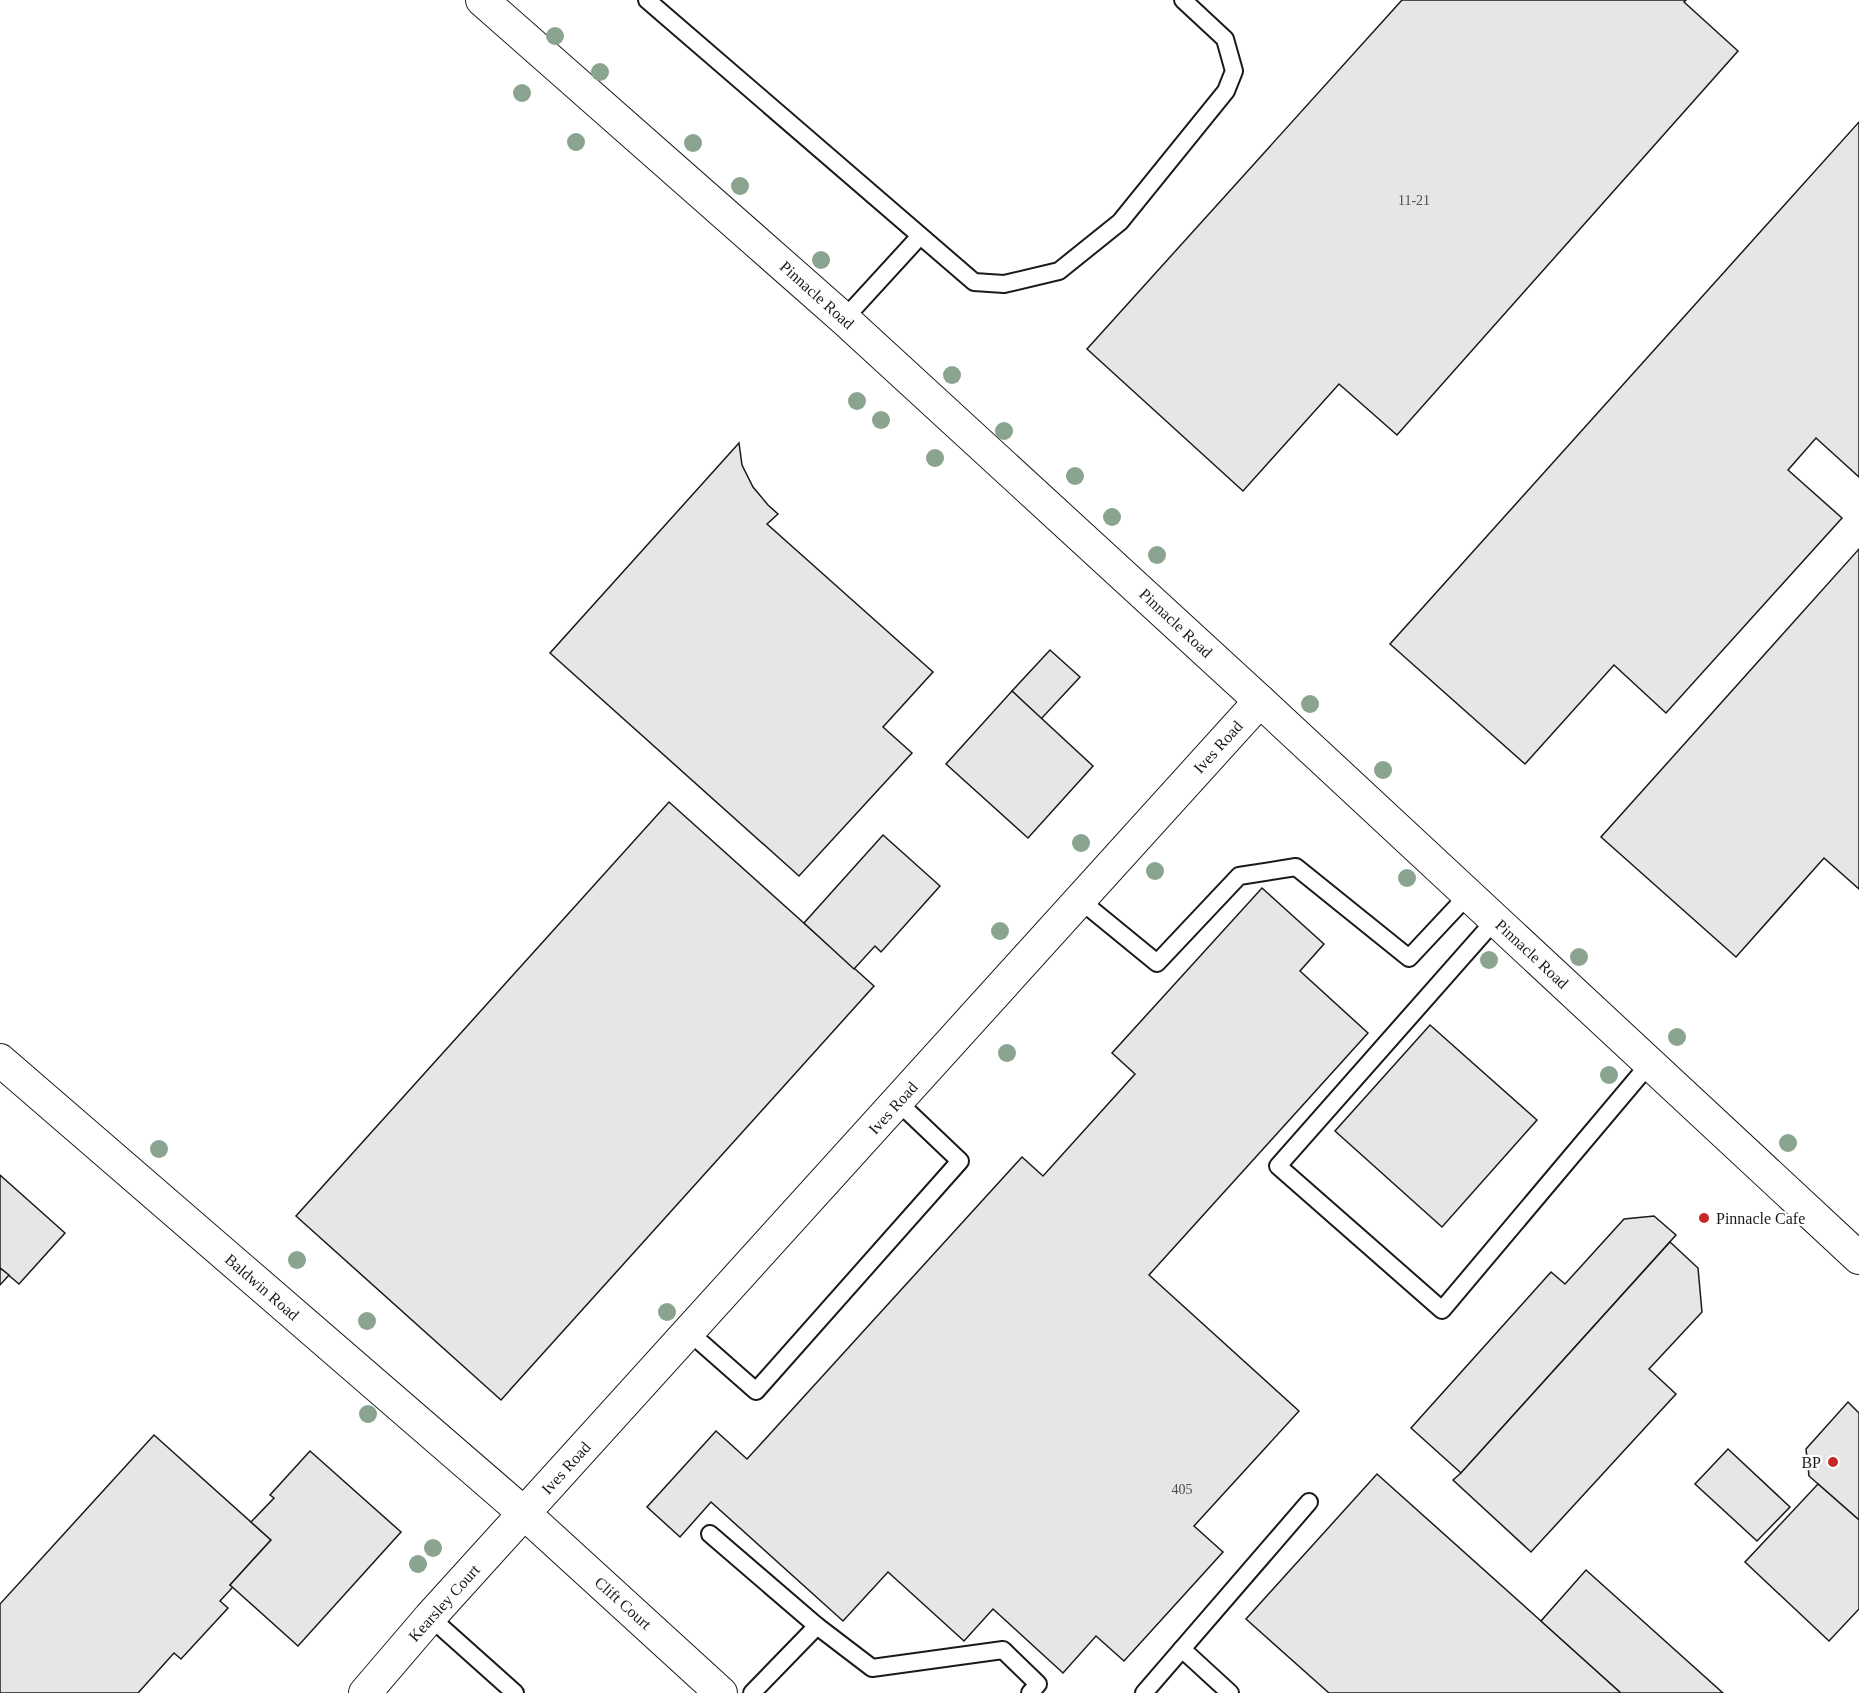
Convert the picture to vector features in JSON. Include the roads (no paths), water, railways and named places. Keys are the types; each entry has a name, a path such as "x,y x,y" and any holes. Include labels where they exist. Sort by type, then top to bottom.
{"street":[{"name":"Pinnacle Road","path":"482,0 844,319 1496,919 1859,1258"},
{"name":"Ives Road","path":"525,1514 1260,701"},
{"name":"Baldwin Road","path":"0,1060 525,1514"},
{"name":"Kearsley Court","path":"365,1693 430,1617 525,1514"},
{"name":"Clift Court","path":"525,1514 721,1693"}],"lane":[{"path":"647,0 974,282 1004,284 1059,271 1120,222 1226,91 1234,71 1225,39 1183,0"},
{"path":"844,319 920,236"},
{"path":"1080,900 1156,963 1239,876 1296,867 1409,958 1468,895"},
{"path":"1496,919 1278,1166 1442,1310 1650,1063"},
{"path":"689,1332 756,1391 960,1161 898,1102"},
{"path":"1144,1693 1309,1502"},
{"path":"710,1534 817,1626 872,1668 1003,1650 1038,1684 1030,1693"},
{"path":"430,1617 515,1693"},
{"path":"752,1693 817,1626"},
{"path":"1182,1649 1230,1693"}],"place":[{"name":"Pinnacle Cafe","path":"1704,1218"},
{"name":"BP","path":"1833,1462"}]}
